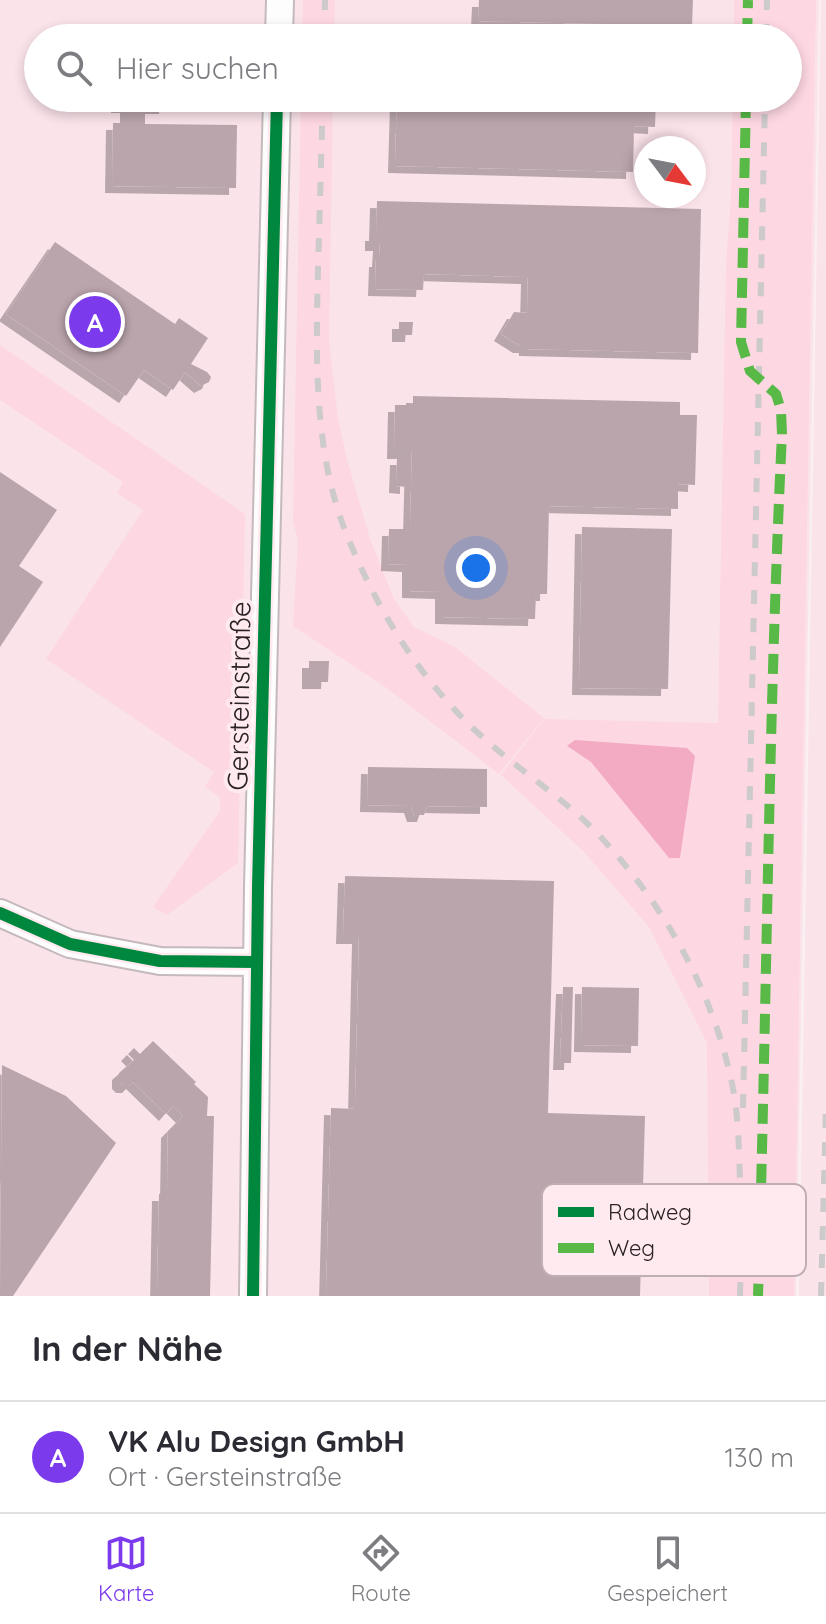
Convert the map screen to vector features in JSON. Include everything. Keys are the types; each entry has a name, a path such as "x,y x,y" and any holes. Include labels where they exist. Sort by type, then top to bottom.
{"street":[{"path":"279,24 280,0"},
{"name":"Gersteinstraße","path":"253,1296 257,962 277,112"},
{"path":"0,913 70,944 160,961 257,962"}],"shaded area":[{"path":"0,0 819,0 798,1184 542,1184 542,1276 796,1276 796,1296 0,1296"},
{"path":"303,0 335,0 334,24 302,24"},
{"path":"734,0 816,0 796,1184 708,1184 707,1043 649,927 584,852 501,775 544,719 718,723 726,265 733,112 802,112 802,24 734,24","holes":["567,747 695,755 680,858 669,858 591,762"]},
{"path":"821,0 826,0 826,1296 799,1296 799,1276 806,1276 806,1184 801,1184"},
{"path":"301,112 333,112 329,342 338,418 347,460 371,542 394,599 414,627 455,647 544,718 499,774 384,686 293,626 298,540 293,522"},
{"path":"0,345 245,514 238,863 167,915 153,907 220,811 220,797 205,787 214,772 46,659 143,510 117,493 123,482 0,400"},
{"path":"575,740 687,748 695,756 680,858 669,858 591,762 567,746"},
{"path":"709,1276 794,1276 794,1296 709,1296"}],"building":[{"path":"479,0 693,0 692,24 478,21"},
{"path":"127,112 145,112 145,124 237,125 236,188 112,186 113,123 127,123"},
{"path":"397,112 656,112 655,127 634,126 633,172 395,166"},
{"path":"377,201 701,209 698,353 526,349 526,346 520,346 501,334 514,312 527,313 528,277 424,274 423,290 375,289 380,244 372,244 372,234 376,234"},
{"path":"55,242 175,324 179,318 208,338 191,364 207,372 211,377 209,382 201,386 185,372 173,390 144,370 126,396 6,314"},
{"path":"399,322 413,322 412,335 399,335"},
{"path":"413,396 680,402 680,415 697,415 695,485 678,484 678,509 549,506 547,594 536,594 535,619 442,617 442,592 409,591 409,565 388,564 389,529 410,529 412,452 394,452 395,405 413,405"},
{"path":"397,458 407,458 407,487 396,486"},
{"path":"0,472 57,510 19,566 43,582 0,647"},
{"path":"582,527 672,529 668,689 579,688"},
{"path":"309,661 329,661 328,682 309,682"},
{"path":"368,767 487,769 487,807 427,806 424,815 414,815 411,806 367,805"},
{"path":"345,876 554,881 548,1113 645,1116 643,1184 542,1184 542,1276 641,1276 640,1296 326,1296 331,1108 355,1109 359,937 343,937"},
{"path":"563,987 573,987 571,1063 560,1063"},
{"path":"582,987 639,988 638,1046 581,1045"},
{"path":"153,1041 196,1082 194,1084 208,1097 207,1116 214,1116 210,1296 157,1296 159,1194 167,1194 168,1131 183,1116 173,1106 166,1114 133,1082 123,1086 119,1082 119,1073 134,1060 128,1054 134,1048 140,1054"},
{"path":"2,1065 66,1096 116,1143 13,1296 0,1296"}],"railway":[{"path":"324,24 325,0"},
{"path":"766,24 767,0"},
{"path":"323,112 317,368 327,469 346,533 389,622 426,676 495,748 596,832 621,860 665,921 701,987 726,1057 736,1108 740,1184"},
{"path":"743,1108 765,112"},
{"path":"821,1296 826,1108"},
{"path":"740,1276 740,1296"}],"marked path":[{"path":"747,24 748,0"},
{"path":"746,112 741,342 750,371 776,394 781,410 782,434 761,1184"},
{"path":"758,1276 758,1296"}],"cycle path":[{"path":"253,1296 258,887 277,112"},
{"path":"0,913 70,944 160,961 257,962"}],"place":[{"name":"VK Alu Design GmbH","path":"95,322"}]}
